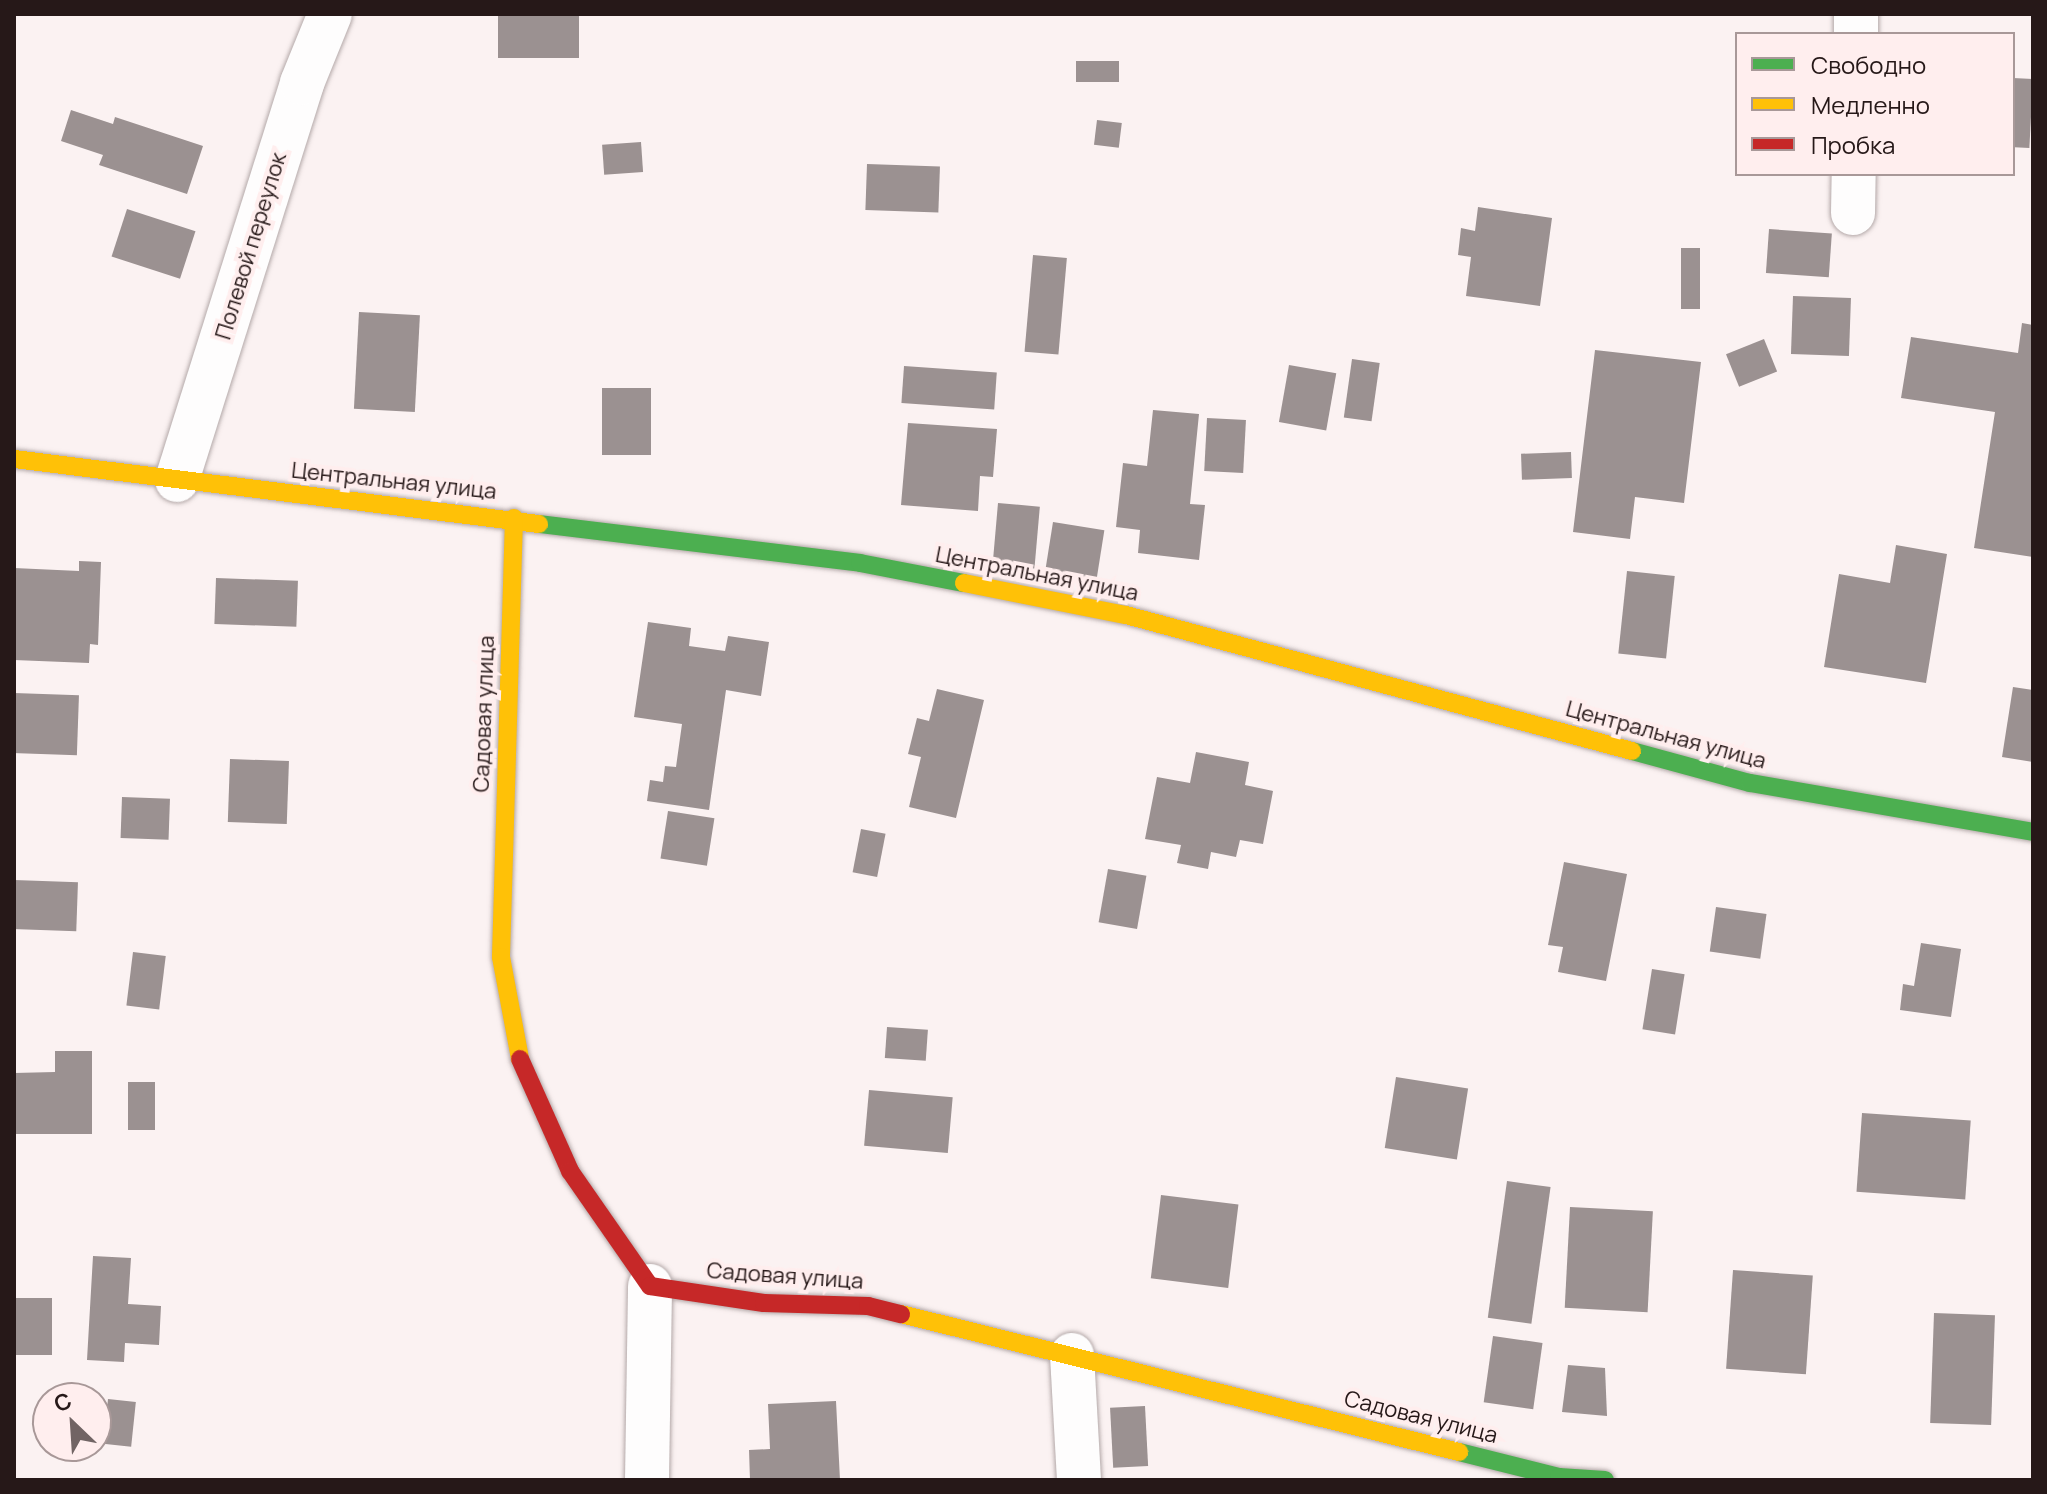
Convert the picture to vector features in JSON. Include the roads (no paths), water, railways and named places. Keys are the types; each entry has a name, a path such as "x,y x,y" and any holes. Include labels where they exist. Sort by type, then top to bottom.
{"main road":[{"name":"Центральная улица","path":"14,459 514,518 860,563 1126,615 1750,783 2033,832"},
{"name":"Садовая улица","path":"514,518 504,972 523,1075 570,1171 650,1286 764,1303 868,1306 1559,1478 1605,1480"}],"street":[{"name":"Полевой переулок","path":"177,480 302,83 330,14"},
{"path":"647,1480 650,1286"},
{"path":"1072,1355 1079,1480"}]}
